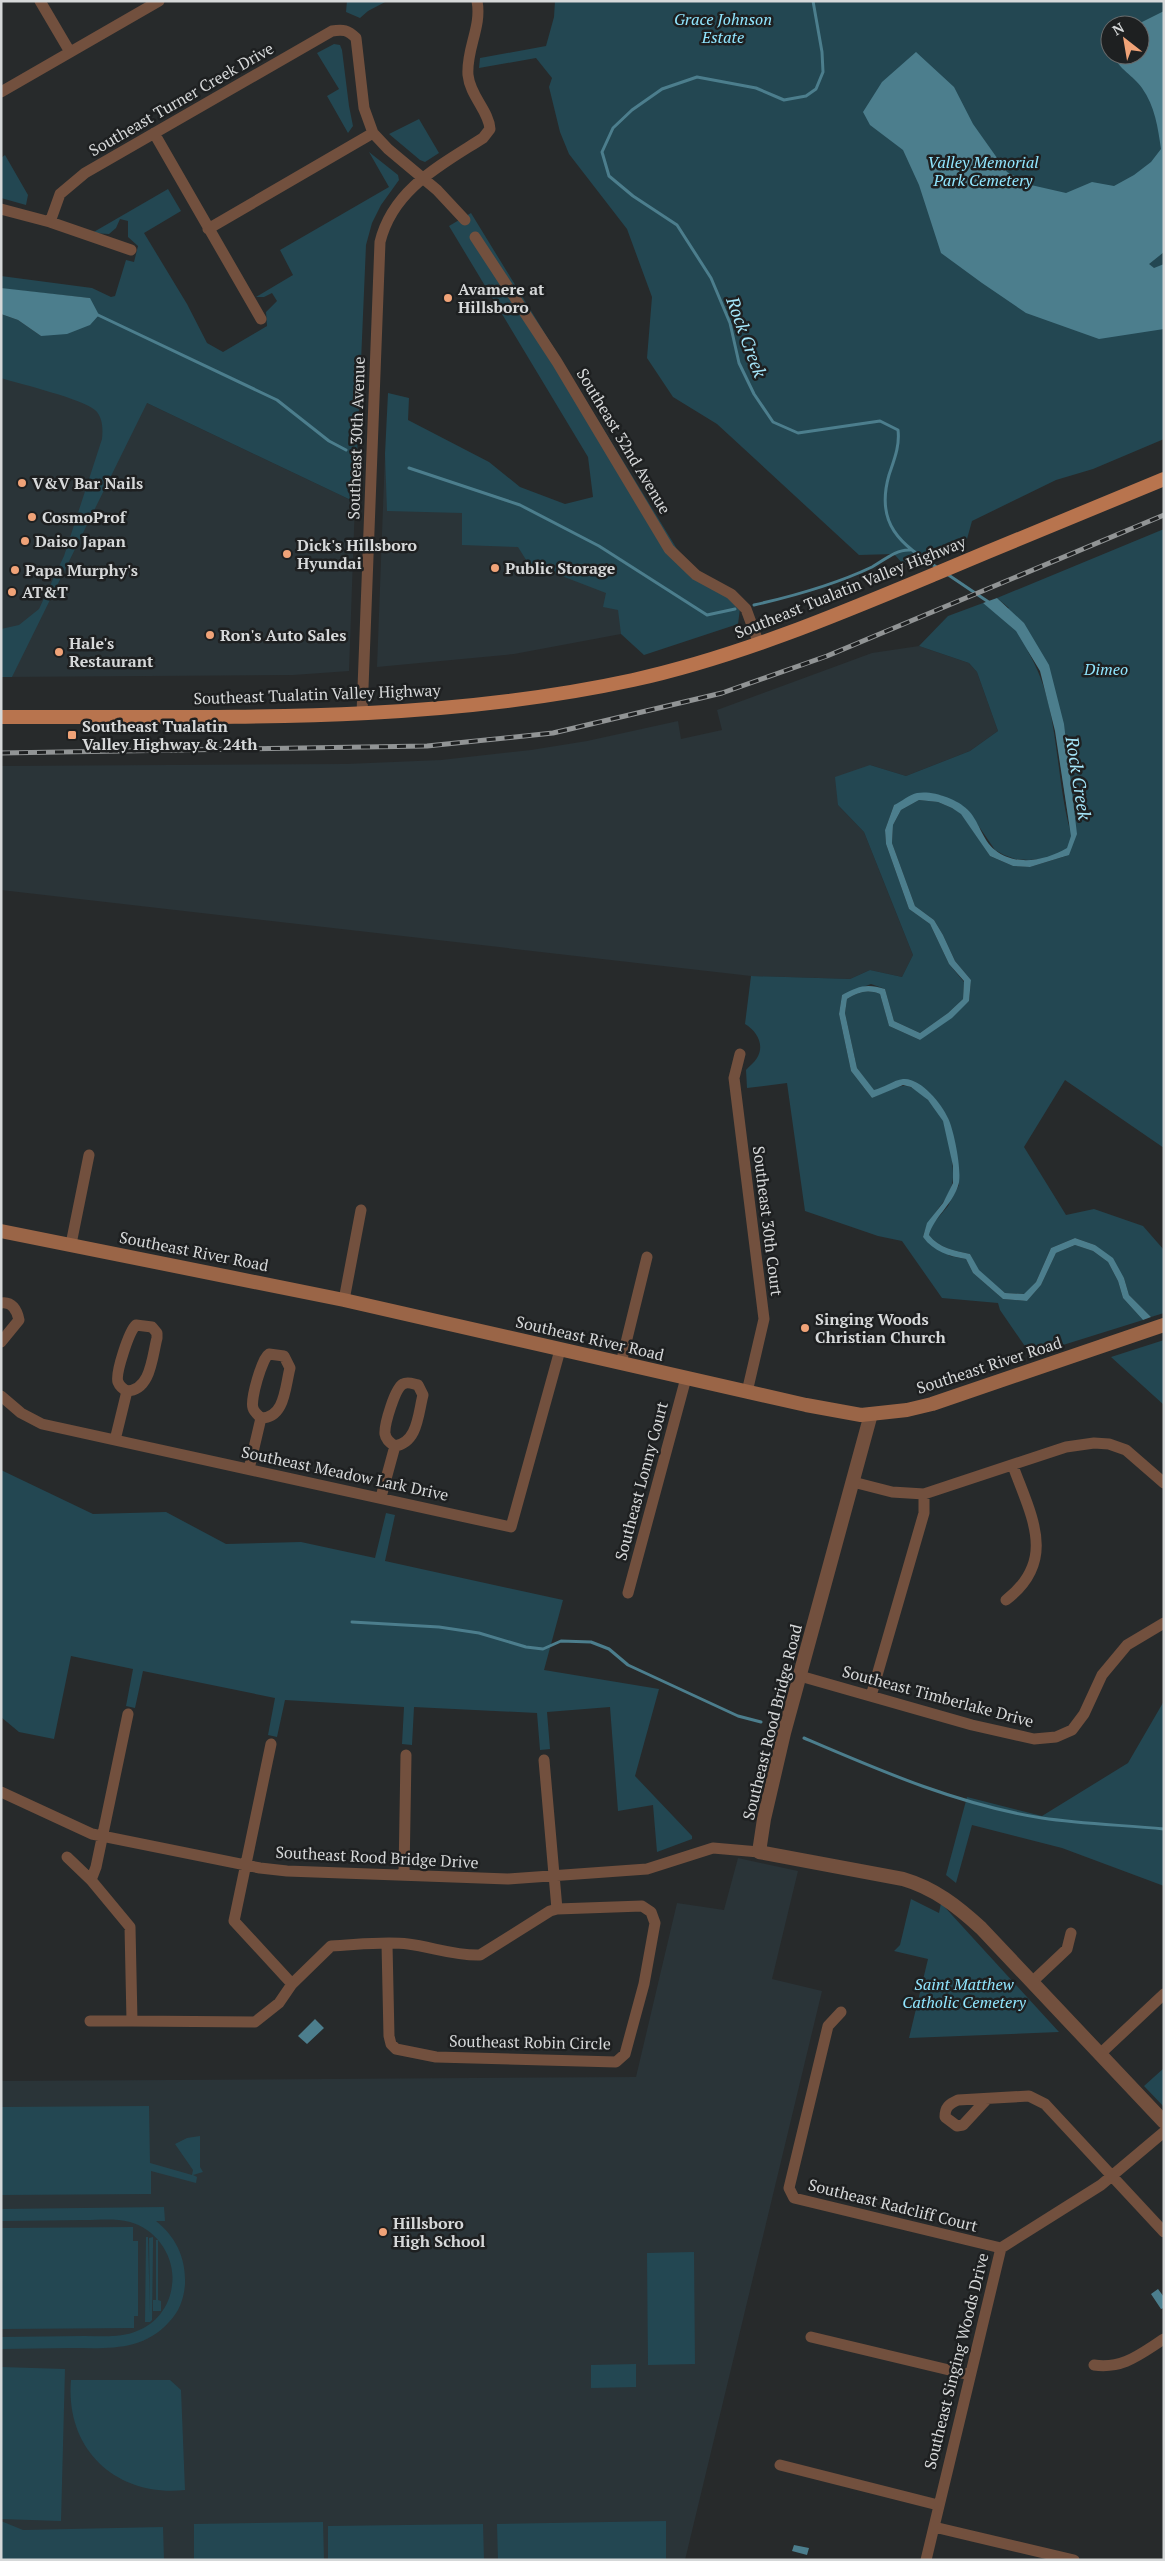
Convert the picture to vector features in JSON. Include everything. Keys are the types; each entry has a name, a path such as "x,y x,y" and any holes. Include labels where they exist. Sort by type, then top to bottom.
{"main road":[{"name":"Southeast Tualatin Valley Highway","path":"1,717 362,714 489,704 586,689 679,668 759,644 901,588 1164,479"},
{"name":"Southeast River Road","path":"1,1231 344,1300 560,1350 845,1412 871,1414 932,1404 1164,1325"}],"street":[{"path":"40,1 70,52"},
{"path":"1,92 160,1"},
{"name":"Southeast 30th Avenue","path":"362,714 378,255 382,233 389,217 405,194 423,177 483,138 490,129 487,118 474,96 468,76 470,53 478,19 477,1"},
{"name":"Southeast Turner Creek Drive","path":"50,222 60,194 85,173 332,31 349,31 356,38 364,108 373,133"},
{"path":"154,133 260,319"},
{"path":"208,229 373,133 388,149 423,177 465,220"},
{"path":"1,209 50,222 132,250"},
{"name":"Southeast 32nd Avenue","path":"475,237 557,362 669,549 681,563 696,575 731,594 746,609 759,644"},
{"name":"Southeast 30th Court","path":"740,1054 734,1078 764,1319 748,1392"},
{"path":"71,1244 89,1155"},
{"path":"344,1300 362,1210"},
{"path":"621,1363 647,1257"},
{"path":"1,1303 9,1303 14,1307 19,1320 1,1342"},
{"path":"140,1324 152,1327 157,1333 157,1338 146,1380 139,1388 127,1391 120,1385 118,1376 130,1332 132,1328 140,1324"},
{"name":"Southeast Meadow Lark Drive","path":"1,1396 21,1413 42,1424 511,1527 560,1350"},
{"path":"269,1354 284,1356 290,1368 280,1408 273,1415 261,1418 255,1413 252,1404 263,1360 269,1354"},
{"name":"Southeast Lonny Court","path":"628,1593 686,1378"},
{"path":"407,1382 418,1385 423,1395 414,1434 406,1443 395,1446 388,1442 385,1432 395,1392 401,1384 407,1382"},
{"path":"115,1440 127,1391"},
{"name":"Southeast Rood Bridge Road","path":"759,1852 770,1794 800,1676 871,1414"},
{"path":"249,1469 261,1418"},
{"path":"853,1482 892,1492 924,1494 1078,1444 1109,1444 1126,1450 1164,1483"},
{"path":"381,1497 395,1446"},
{"path":"1006,1600 1023,1585 1031,1571 1038,1543 1036,1531 1013,1466"},
{"path":"871,1696 924,1513 924,1494"},
{"name":"Southeast Timberlake Drive","path":"800,1676 981,1727 1034,1739 1056,1737 1072,1730 1084,1714 1102,1675 1127,1645 1164,1622"},
{"path":"91,1880 128,1714"},
{"path":"271,1744 234,1921 292,1984"},
{"path":"404,1875 406,1755"},
{"path":"90,2021 255,2022 279,2003 292,1984 331,1946 407,1944 467,1955 480,1955 557,1909 544,1760"},
{"name":"Southeast Rood Bridge Drive","path":"1,1793 74,1827 102,1836 247,1865 287,1871 508,1879 647,1869 713,1848 759,1852"},
{"path":"759,1852 903,1879 927,1888 963,1911 1164,2122"},
{"path":"67,1857 91,1880 130,1927 132,2021"},
{"name":"Southeast Robin Circle","path":"387,1944 389,2036 391,2044 396,2049 436,2057 616,2062 624,2054 644,1984 655,1923 650,1912 642,1906 557,1909"},
{"path":"1032,1982 1067,1949 1071,1933"},
{"path":"1100,2054 1164,1994"},
{"name":"Southeast Radcliff Court","path":"841,2012 828,2026 789,2188 794,2198 1001,2248"},
{"path":"987,2099 1029,2096 1045,2104 1164,2232"},
{"name":"Southeast Singing Woods Drive","path":"926,2560 1001,2248 1113,2177 1164,2132"},
{"path":"811,2337 970,2375"},
{"path":"1094,2365 1110,2367 1125,2363 1164,2339"},
{"path":"780,2465 938,2505"},
{"path":"934,2526 1074,2560"}],"shaded area":[{"path":"1164,11 1164,252 1149,264 1154,268 1164,264 1164,329 1099,339 1026,313 941,253 919,185 903,150 870,125 863,112 882,82 916,52 954,87 973,124 1007,172 1031,185 1066,193 1092,182 1114,186 1134,175 1151,162 1161,149 1159,133 1150,102 1139,84 1120,65 1150,65 1150,18"},
{"path":"1,288 90,298 99,315 90,325 67,334 41,336 18,320 1,314"},
{"path":"1,357 147,403 355,502 349,671 293,675 1,677"},
{"name":"Public Storage","path":"385,454 621,580 621,634 514,654 377,667"},
{"path":"997,598 1024,623 1049,665 1064,724 1077,834 1069,855 1030,867 1013,866 990,856 961,814 952,808 938,802 919,800 901,810 893,825 892,843 915,906 934,920 955,961 971,980 969,1001 952,1018 920,1040 889,1026 880,994 875,992 859,993 847,999 845,1013 857,1068 874,1090 903,1079 916,1082 936,1099 945,1112 950,1124 957,1152 958,1186 929,1235 938,1243 948,1248 970,1254 979,1270 1005,1293 1024,1294 1036,1282 1051,1248 1075,1238 1095,1245 1113,1258 1124,1278 1129,1295 1151,1317 1143,1320 1123,1298 1118,1281 1108,1262 1093,1251 1075,1245 1056,1253 1041,1285 1027,1301 1003,1299 973,1273 966,1259 942,1252 927,1242 923,1237 927,1223 943,1203 953,1183 953,1166 943,1121 928,1100 911,1087 903,1085 872,1098 851,1071 839,1014 842,995 863,986 879,987 885,989 894,1021 920,1033 948,1013 963,999 964,981 949,964 930,924 909,909 886,844 885,830 894,805 911,795 923,792 951,799 967,809 987,841 995,850 1012,859 1031,860 1041,858 1067,848 1071,836 1055,731 1040,671 1016,631 983,603"},
{"path":"919,646 969,663 977,672 998,731 970,751 906,776 870,765 838,805 864,832 913,955 902,977 870,970 850,979 751,976 1,890 1,766 346,764 441,760 531,750 587,741 678,721 681,739 722,730 717,710 872,653"},
{"name":"Hillsboro High School","path":"738,1858 798,1871 772,1979 822,1991 685,2560 1,2560 1,2081 636,2077 677,1903 724,1910"},
{"path":"315,2019 324,2028 307,2044 298,2036"},
{"path":"1158,2289 1164,2297 1164,2308 1161,2309 1151,2294"},
{"path":"794,2545 809,2548 807,2555 792,2551"}],"green space":[{"path":"347,1 387,1 368,11 360,18 346,12"},
{"path":"555,1 1164,1 1164,439 1093,469 1056,480 972,521 967,539 903,564 894,554 859,555 717,424 673,397 647,358 652,297 627,229 569,154 560,132 549,87 552,78 536,58 479,68 480,58 546,46 554,17"},
{"path":"334,44 340,45 342,50 353,126 348,133 327,96 339,89 317,53"},
{"path":"419,119 439,153 425,162 389,134"},
{"path":"369,152 398,175 399,180 381,205 372,223 366,245 355,502 147,403 12,677 1,677 1,629 19,625 39,609 64,556 102,439 102,424 100,416 95,410 78,401 1,378 1,314 18,320 41,336 90,298 5,289 1,288 1,276 92,288 111,297 115,296 126,260 134,262 138,246 128,237 128,221 120,219 116,228 109,234 92,233 168,189 181,211 144,233 187,304 207,343 223,352 267,326 266,312 277,301 272,293 264,297 256,297 293,275 280,250 389,187"},
{"path":"5,155 28,195 26,205 1,198 1,158"},
{"path":"471,213 688,567 741,601 738,624 644,655 621,634 618,610 603,607 606,593 528,563 518,547 462,545 462,513 387,511 385,454 388,393 409,398 408,420 489,462 520,487 565,504 593,497 588,457 449,226"},
{"name":"Dimeo","path":"1164,529 1164,1148 1065,1080 1024,1147 1066,1215 1094,1209 1143,1226 1164,1250 1164,1313 1151,1317 1129,1295 1124,1278 1095,1245 1075,1238 1051,1248 1036,1282 1025,1294 1005,1293 978,1270 970,1254 948,1248 933,1239 929,1235 932,1225 948,1206 959,1185 948,1118 914,1081 874,1091 857,1068 845,1013 847,999 859,993 875,992 880,994 889,1026 920,1040 969,1001 971,980 955,961 934,920 915,906 892,843 893,825 901,810 919,800 938,802 952,808 961,813 990,856 1013,866 1030,867 1066,856 1029,860 1015,859 1004,855 995,850 967,809 940,795 894,805 885,830 886,844 909,909 930,924 949,964 964,982 963,999 948,1013 920,1033 894,1021 885,989 871,984 842,995 839,1014 851,1071 872,1098 896,1087 909,1087 921,1093 932,1104 943,1120 952,1162 952,1184 946,1198 929,1222 923,1237 950,1256 966,1259 973,1273 1003,1299 1027,1301 1041,1285 1056,1253 1075,1245 1093,1251 1108,1262 1118,1281 1123,1298 1143,1320 1031,1355 1000,1310 998,1303 942,1298 902,1241 878,1236 805,1211 787,1083 747,1088 746,1070 757,1058 760,1048 756,1034 745,1024 751,976 850,979 870,970 902,977 913,955 864,832 838,805 835,777 870,765 906,776 970,751 998,731 977,672 969,663 919,646 948,616 983,603 999,614 1009,608 997,598","holes":["1027,650 1048,679 1070,830 1051,715 1038,671"]},
{"path":"1164,1340 1164,1405 1111,1357"},
{"path":"1,1470 93,1514 166,1512 226,1544 301,1542 375,1558 386,1513 395,1515 385,1561 563,1600 544,1670 659,1689 635,1776 692,1836 692,1839 657,1852 653,1805 618,1811 610,1707 547,1712 550,1749 540,1750 537,1713 414,1707 412,1745 402,1744 404,1707 285,1700 277,1737 268,1735 275,1698 143,1671 135,1708 126,1706 133,1669 71,1656 54,1739 19,1732 1,1717"},
{"path":"1164,1701 1164,1886 1062,1848 972,1825 956,1883 946,1875 967,1797 1042,1816 1128,1763"},
{"name":"Saint Matthew Catholic Cemetery","path":"911,1899 939,1913 941,1903 1059,2032 909,2038 928,1959 894,1951 900,1945"},
{"path":"1164,2068 1164,2107 1144,2086"},
{"path":"149,2106 150,2163 192,2175 193,2170 175,2144 187,2138 200,2136 200,2167 203,2172 193,2175 197,2177 196,2183 151,2171 151,2194 1,2195 1,2107"},
{"path":"164,2207 165,2221 156,2221 169,2234 182,2257 185,2284 178,2310 159,2332 136,2343 110,2348 1,2349 1,2337 111,2336 125,2335 144,2328 156,2319 165,2307 171,2293 172,2275 168,2255 163,2246 149,2231 130,2222 113,2220 1,2221 1,2209"},
{"path":"133,2227 133,2241 138,2241 138,2316 134,2316 134,2328 1,2329 1,2228"},
{"path":"146,2237 148,2237 150,2314 149,2238 153,2237 152,2320 150,2322 145,2322"},
{"path":"156,2240 158,2240 158,2300 161,2301 161,2311 153,2311 153,2300 156,2300"},
{"path":"694,2252 695,2364 648,2365 647,2253"},
{"path":"636,2364 636,2387 591,2388 591,2365"},
{"path":"1,2367 65,2369 61,2521 1,2519"},
{"path":"71,2380 170,2380 181,2390 185,2490 160,2490 138,2486 117,2477 100,2464 87,2447 77,2428 71,2405"},
{"path":"1,2521 23,2530 163,2527 164,2560 1,2560"},
{"path":"666,2521 666,2560 498,2560 497,2524"},
{"path":"323,2522 324,2560 194,2560 194,2524"},
{"path":"483,2524 484,2560 328,2560 328,2526"}],"waterway":[{"name":"Rock Creek","path":"813,1 822,52 823,72 816,89 806,96 784,100 756,88 697,77 662,89 632,110 613,128 602,152 609,176 633,196 677,225 711,278 730,323 739,363 754,394 773,422 798,433 880,421 898,430 895,458 886,492 885,507 888,520 902,541 938,568"},
{"path":"98,315 277,400 329,441 346,450"},
{"path":"409,468 520,505 599,546 707,615 735,609"},
{"path":"754,605 829,585 872,567 895,553 910,550"},
{"name":"Rock Creek","path":"947,574 990,603"},
{"path":"352,1622 439,1627 479,1633 526,1647 543,1649 561,1641 591,1642 609,1649 628,1665 738,1716 761,1722"},
{"path":"804,1738 891,1774 981,1805 1057,1820 1164,1829"}],"railway":[{"path":"1,753 427,746 553,733 722,693 827,656 1164,515"}],"place":[{"name":"Avamere at Hillsboro","path":"448,298"},
{"name":"V&V Bar Nails","path":"22,483"},
{"name":"CosmoProf","path":"32,517"},
{"name":"Daiso Japan","path":"25,541"},
{"name":"Dick's Hillsboro Hyundai","path":"287,554"},
{"name":"Public Storage","path":"495,568"},
{"name":"Papa Murphy's","path":"15,570"},
{"name":"AT&T","path":"12,592"},
{"name":"Ron's Auto Sales","path":"210,635"},
{"name":"Hale's Restaurant","path":"59,652"},
{"name":"Southeast Tualatin Valley Highway & 24th","path":"72,735"},
{"name":"Singing Woods Christian Church","path":"805,1328"},
{"name":"Hillsboro High School","path":"383,2232"}],"park label":[{"name":"Grace Johnson Estate","path":"723,28"},
{"name":"Valley Memorial Park Cemetery","path":"983,171"}]}
